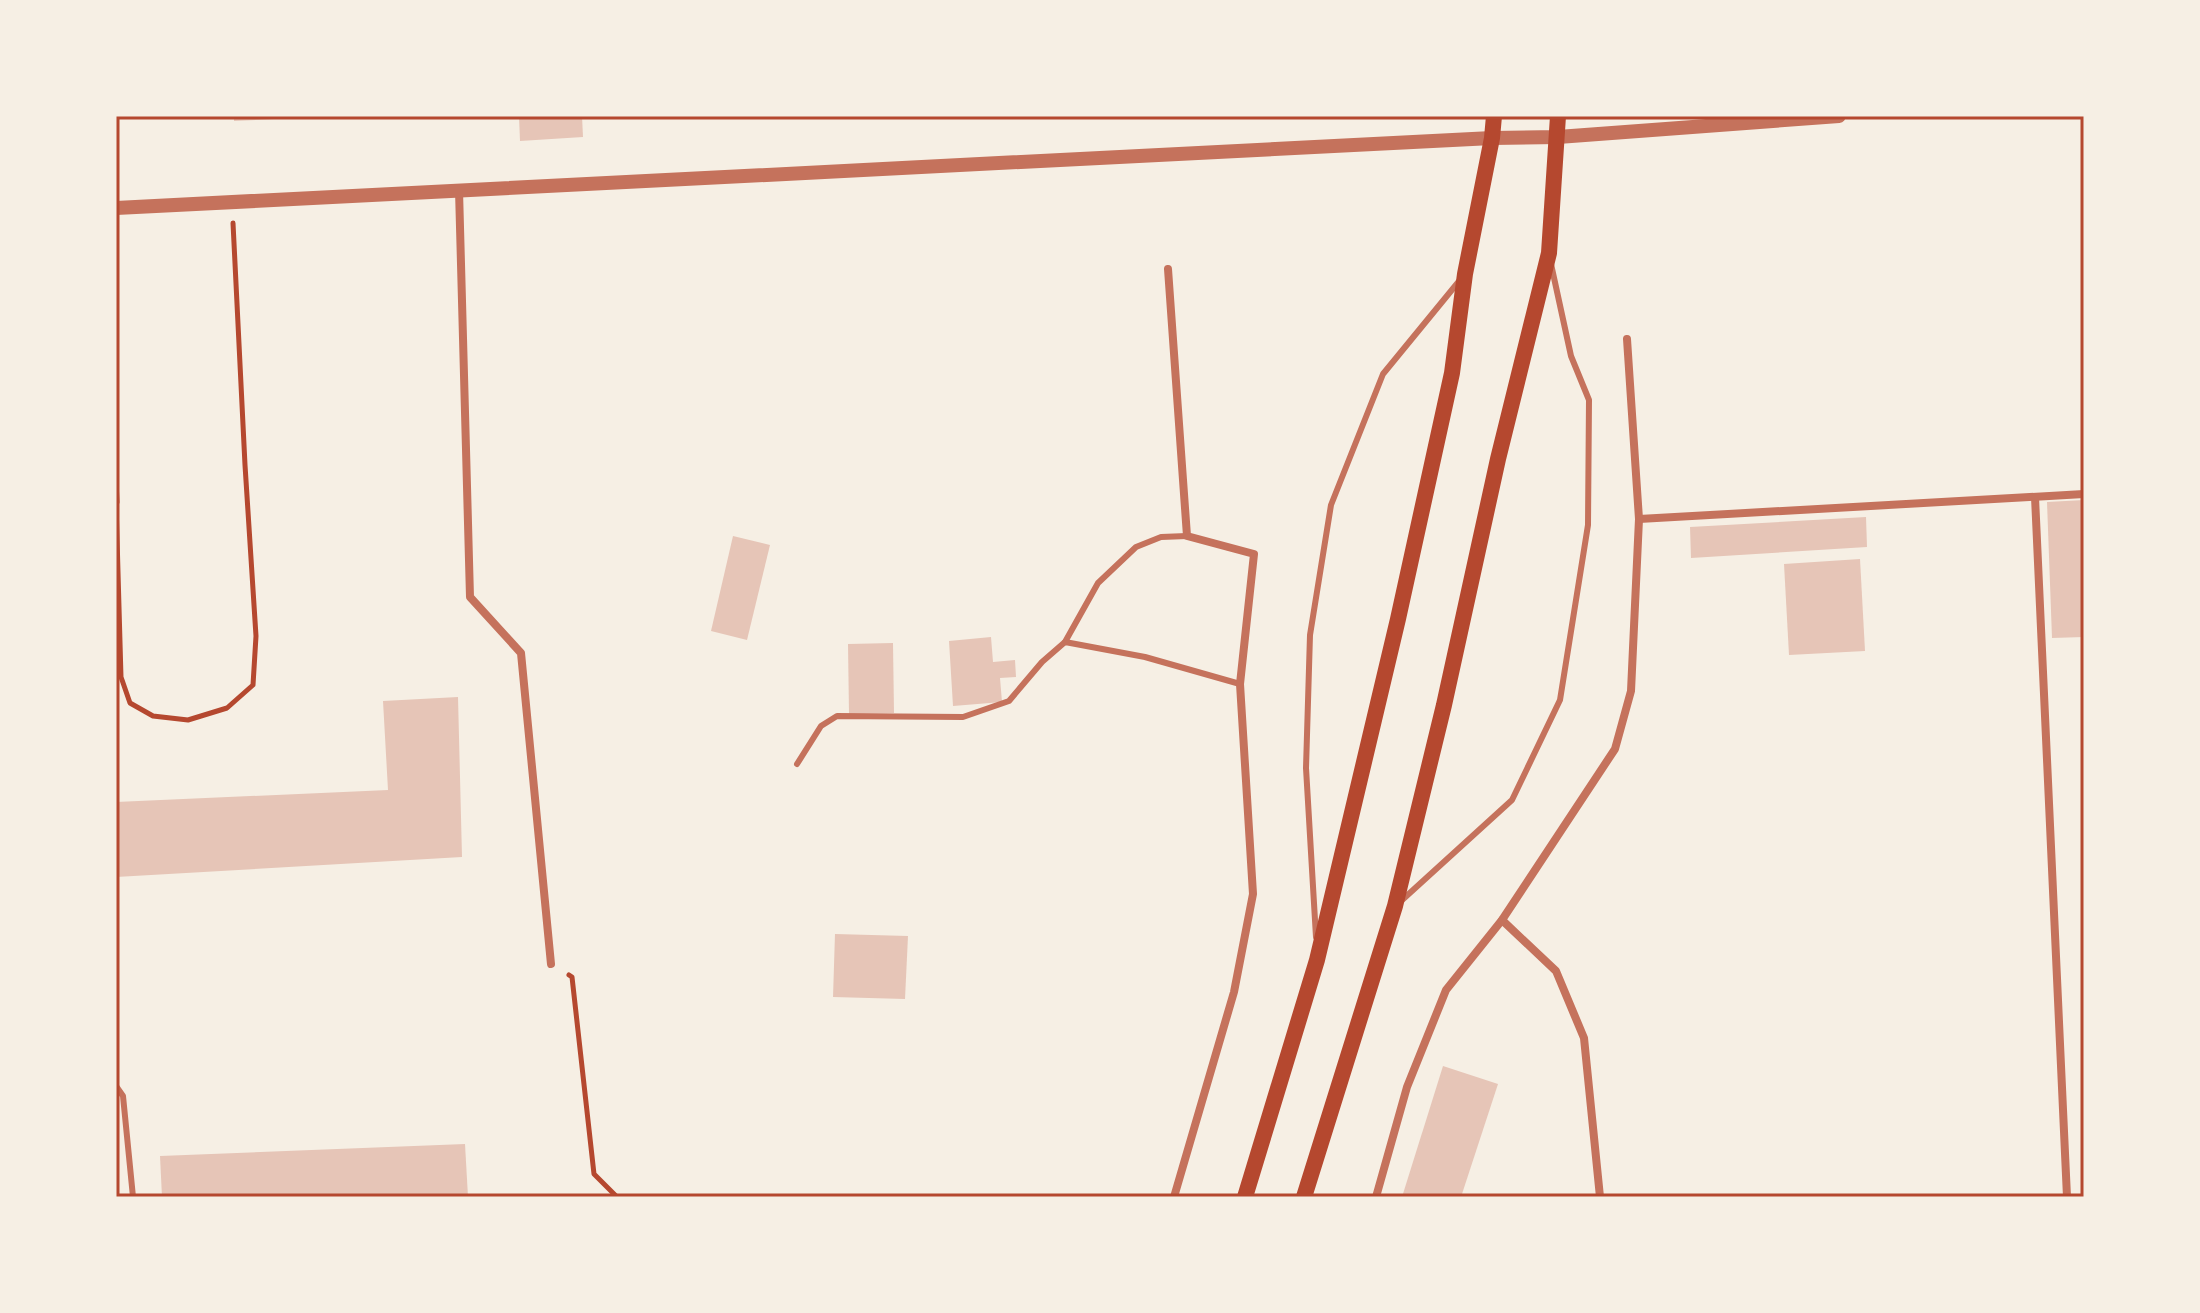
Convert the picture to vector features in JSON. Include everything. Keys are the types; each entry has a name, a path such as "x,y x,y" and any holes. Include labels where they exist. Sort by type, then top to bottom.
{"main road":[{"path":"1245,1197 1317,960 1398,619 1452,373 1465,274 1494,116"},
{"path":"1304,1197 1395,906 1444,705 1498,459 1549,253 1558,116"}],"street":[{"path":"116,208 1558,137 1839,116"},
{"path":"459,190 470,597 521,653 551,964"},
{"path":"1168,269 1187,536 1254,554 1240,684 1253,894 1234,992 1174,1197"},
{"path":"1376,1197 1407,1087 1446,990 1502,920 1615,749 1631,691 1639,519 1627,339"},
{"path":"1639,519 2084,494"},
{"path":"2035,497 2067,1197"},
{"path":"1502,920 1556,971 1584,1038 1600,1197"}],"lane":[{"path":"1395,906 1512,800 1560,700 1588,525 1589,400 1571,356 1549,253"},
{"path":"1317,960 1306,768 1310,635 1331,505 1383,374 1465,274"},
{"path":"797,764 821,726 837,716 963,717 1009,701 1042,662 1065,642 1098,583 1136,547 1161,537 1187,536"},
{"path":"1065,642 1145,657 1240,684"},
{"path":"116,1086 123,1096 133,1197"}],"path":[{"path":"116,480 121,677 130,703 153,716 188,720 227,708 253,685 256,636 232,202"},
{"path":"551,964 572,977 594,1174 617,1197"}],"building":[{"path":"234,116 294,116 294,118 234,121"},
{"path":"519,116 582,116 583,137 520,141"},
{"path":"2084,500 2084,637 2052,638 2047,502"},
{"path":"1866,517 1867,547 1691,558 1690,527"},
{"path":"733,536 770,545 747,640 711,631"},
{"path":"1860,559 1865,651 1789,655 1784,564"},
{"path":"991,637 993,662 1015,660 1016,677 1000,678 1002,702 953,706 949,641"},
{"path":"893,643 894,713 849,714 848,644"},
{"path":"458,697 462,857 116,877 116,802 388,790 383,701"},
{"path":"835,934 908,936 905,999 833,997"},
{"path":"1443,1066 1498,1084 1461,1197 1402,1197"},
{"path":"465,1144 468,1197 162,1197 160,1156"}]}
